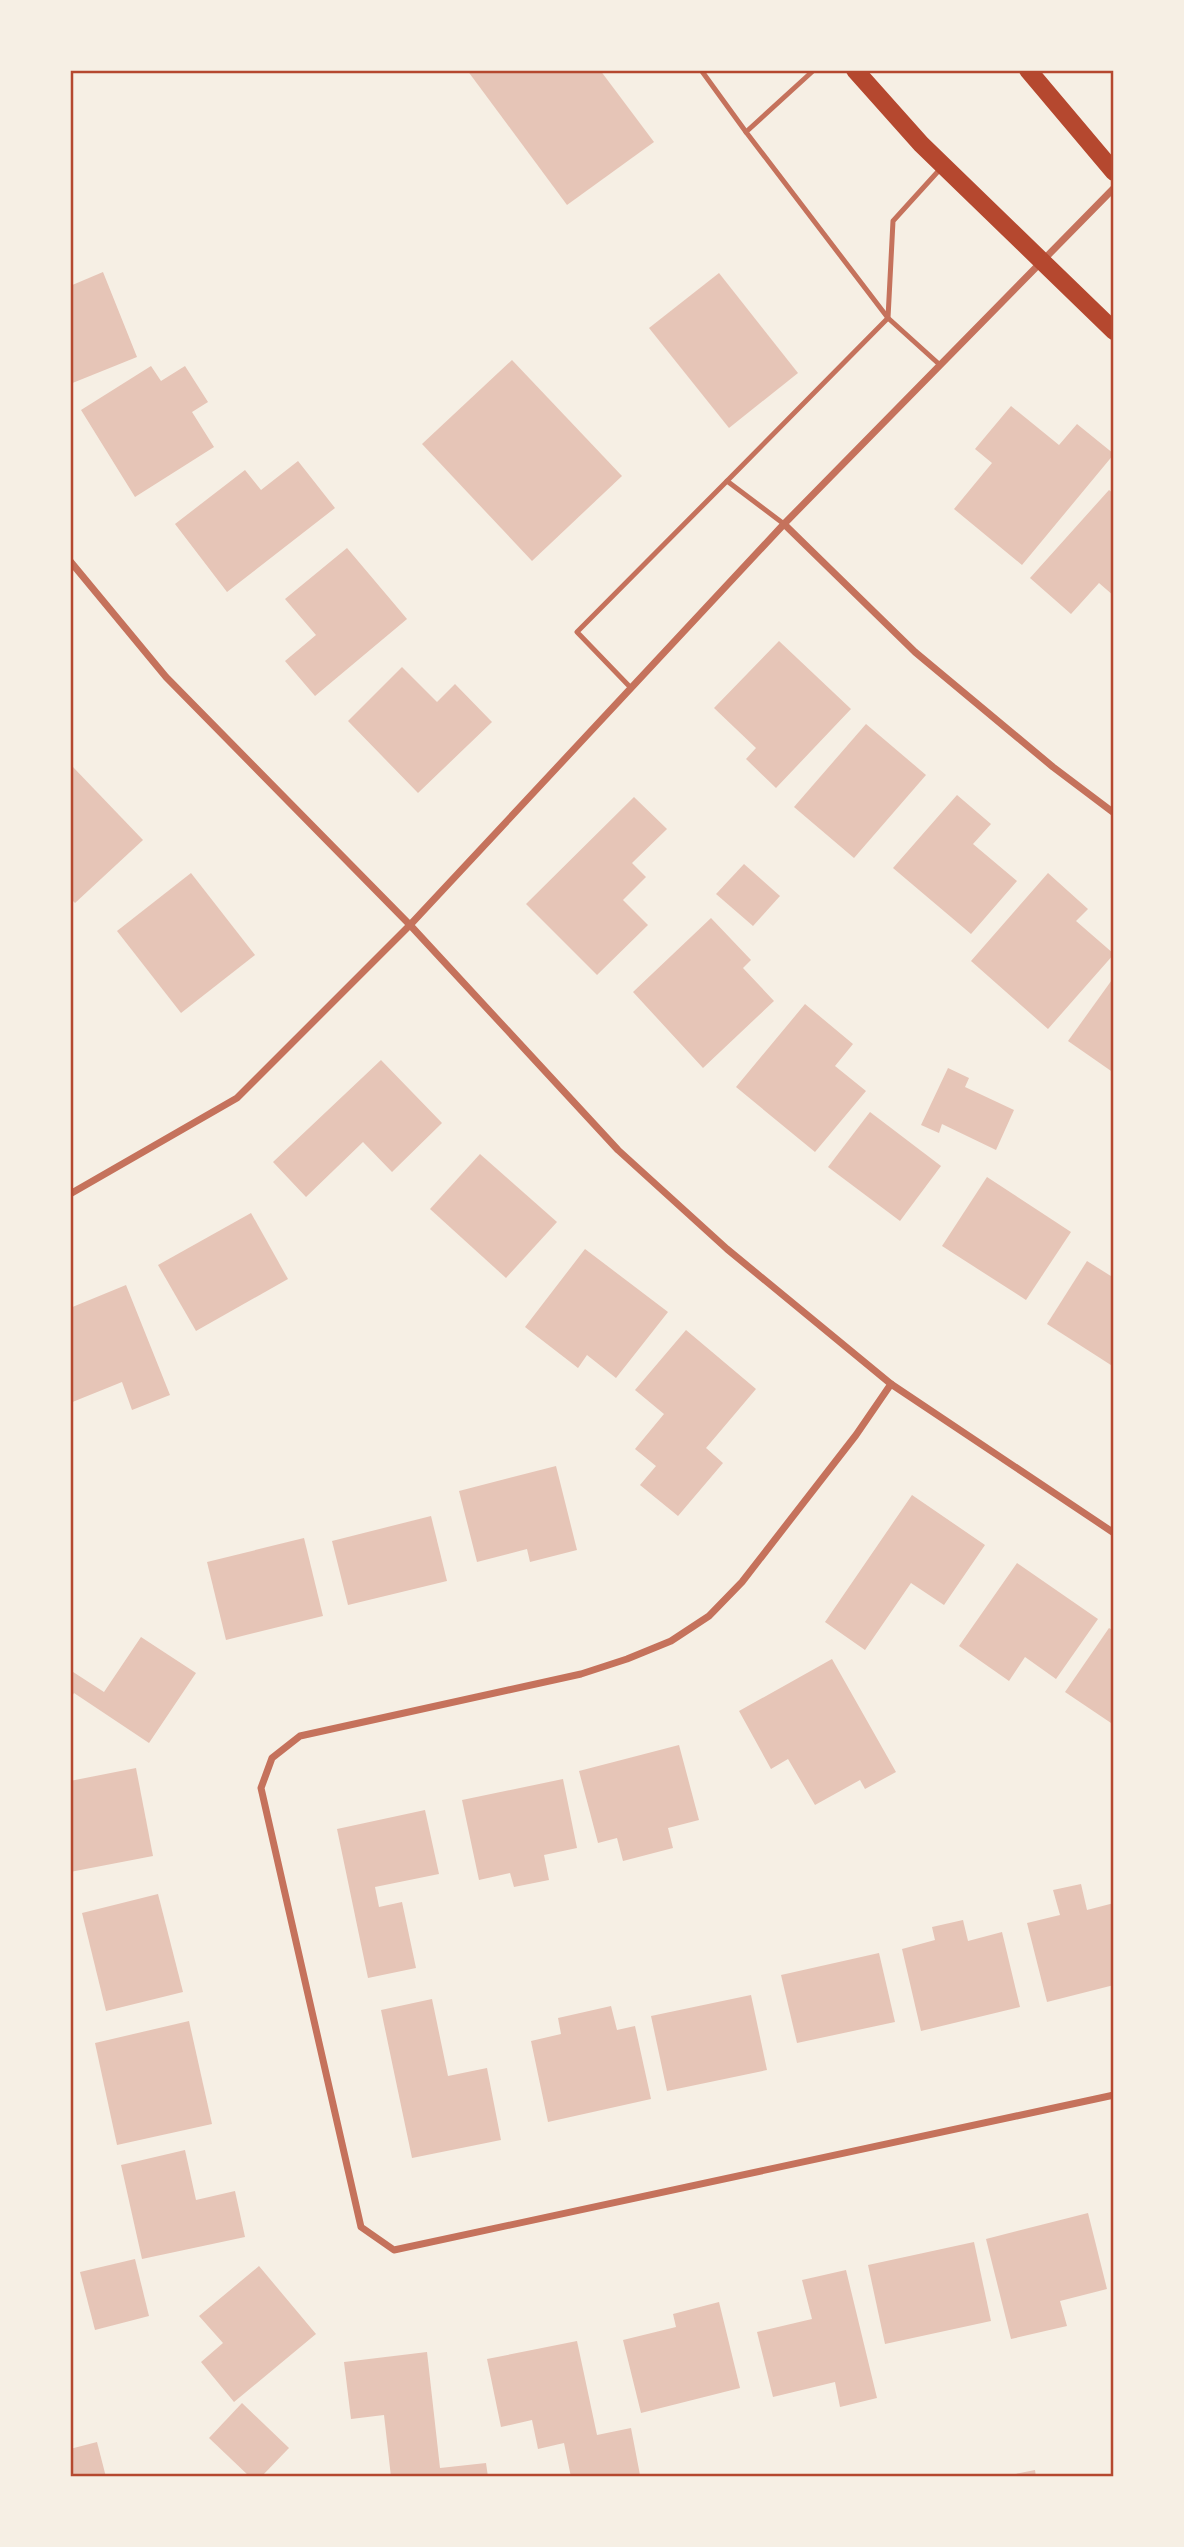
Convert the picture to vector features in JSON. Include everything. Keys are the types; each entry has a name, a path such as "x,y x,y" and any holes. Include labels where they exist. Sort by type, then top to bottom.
{"main road":[{"path":"855,70 943,165 1114,331"},
{"path":"1028,70 1114,172"}],"street":[{"path":"70,1194 237,1098 410,926 784,524 1114,188"},
{"path":"784,524 915,652 1114,813"},
{"path":"70,561 166,677 410,926 618,1150 727,1249 891,1384 1114,1533"},
{"path":"891,1384 856,1435 742,1582 709,1616 671,1641 627,1660 580,1674 300,1736 272,1758 261,1788 361,2227 394,2250 1114,2095"}],"lane":[{"path":"701,70 888,318 940,365"},
{"path":"746,132 814,70"},
{"path":"631,688 577,632 888,318 893,221 943,165"},
{"path":"727,481 784,524"}],"building":[{"path":"467,70 600,70 654,142 567,205"},
{"path":"103,272 137,357 70,384 70,286"},
{"path":"719,273 798,373 729,428 649,328"},
{"path":"512,360 622,476 532,561 422,444"},
{"path":"151,366 161,381 185,366 208,402 192,412 214,447 135,497 81,410"},
{"path":"1011,406 1059,445 1077,424 1114,454 1022,565 954,509 992,463 975,449"},
{"path":"298,461 335,508 227,592 175,524 245,470 261,490"},
{"path":"1109,490 1114,494 1114,596 1099,583 1071,614 1030,578"},
{"path":"347,548 407,619 315,696 285,661 316,635 285,599"},
{"path":"779,641 851,709 776,788 746,759 756,748 714,708"},
{"path":"402,667 437,702 455,684 492,722 418,793 348,721"},
{"path":"866,724 926,775 854,858 794,807"},
{"path":"72,766 143,840 75,903 70,898"},
{"path":"957,795 991,824 973,844 1017,881 971,934 893,868"},
{"path":"634,797 667,829 632,863 646,877 623,900 648,925 597,975 526,904"},
{"path":"744,864 780,896 753,926 716,894"},
{"path":"191,873 255,955 181,1013 117,931"},
{"path":"1048,873 1088,909 1076,921 1114,954 1048,1029 971,961"},
{"path":"711,918 751,960 743,968 774,1001 703,1068 633,992"},
{"path":"1114,977 1114,1073 1068,1041"},
{"path":"805,1004 853,1044 835,1066 866,1091 815,1152 736,1087"},
{"path":"381,1060 442,1123 392,1172 363,1142 306,1197 273,1162"},
{"path":"948,1068 969,1078 965,1087 1014,1110 996,1150 942,1124 939,1133 921,1125"},
{"path":"870,1112 941,1166 900,1221 828,1167"},
{"path":"480,1154 557,1222 506,1278 430,1209"},
{"path":"987,1177 1071,1232 1026,1300 942,1246"},
{"path":"251,1213 288,1279 196,1331 158,1265"},
{"path":"585,1249 668,1312 616,1378 587,1355 578,1368 525,1327"},
{"path":"1087,1261 1114,1278 1114,1367 1047,1324"},
{"path":"126,1285 170,1395 132,1410 122,1382 70,1403 70,1308"},
{"path":"686,1330 756,1389 706,1448 723,1463 678,1516 640,1485 656,1466 635,1449 664,1414 635,1390"},
{"path":"556,1466 577,1550 530,1562 527,1549 477,1562 459,1491"},
{"path":"912,1495 985,1545 944,1605 911,1583 865,1650 825,1622"},
{"path":"431,1516 447,1581 348,1605 332,1541"},
{"path":"304,1538 323,1616 226,1640 207,1562"},
{"path":"1017,1563 1098,1619 1056,1679 1025,1657 1009,1681 959,1646"},
{"path":"1109,1628 1114,1631 1114,1725 1065,1692"},
{"path":"141,1637 196,1673 149,1743 74,1693 70,1700 70,1670 104,1692"},
{"path":"832,1659 896,1772 865,1789 860,1780 815,1805 788,1759 771,1769 739,1711"},
{"path":"679,1745 699,1820 668,1828 673,1848 623,1861 617,1838 598,1843 579,1771"},
{"path":"136,1768 153,1856 70,1872 70,1781"},
{"path":"563,1779 577,1848 544,1855 549,1880 514,1887 510,1873 479,1880 462,1800"},
{"path":"425,1810 439,1874 375,1887 379,1907 402,1902 416,1968 368,1978 337,1829"},
{"path":"1081,1884 1087,1910 1114,1903 1114,1985 1047,2002 1027,1923 1060,1915 1053,1890"},
{"path":"158,1894 183,1992 106,2011 82,1913"},
{"path":"963,1920 968,1941 1002,1932 1020,2007 921,2031 902,1949 935,1940 932,1927"},
{"path":"879,1953 895,2022 797,2043 781,1975"},
{"path":"751,1995 767,2070 667,2091 651,2016"},
{"path":"432,1999 448,2076 487,2068 501,2140 412,2158 381,2010"},
{"path":"611,2006 617,2030 635,2026 651,2099 548,2122 531,2041 561,2034 558,2018"},
{"path":"189,2021 212,2124 117,2145 95,2043"},
{"path":"185,2150 196,2200 235,2191 245,2237 142,2259 121,2165"},
{"path":"1088,2213 1107,2289 1060,2301 1067,2326 1011,2339 986,2239"},
{"path":"974,2242 991,2321 885,2344 868,2265"},
{"path":"135,2259 149,2316 95,2330 80,2272"},
{"path":"259,2266 316,2334 234,2402 201,2362 223,2343 199,2316"},
{"path":"846,2270 877,2398 840,2407 835,2382 773,2397 757,2332 812,2319 802,2280"},
{"path":"719,2302 740,2388 641,2413 623,2340 676,2327 673,2314"},
{"path":"577,2341 597,2435 631,2428 640,2475 571,2477 564,2443 538,2449 532,2420 501,2427 487,2359"},
{"path":"427,2352 440,2468 486,2463 488,2477 391,2477 384,2415 351,2419 344,2362"},
{"path":"242,2403 289,2448 261,2477 250,2477 209,2438"},
{"path":"97,2442 106,2477 70,2477 70,2449"},
{"path":"1035,2470 1036,2477 1005,2477 1005,2476"}]}
